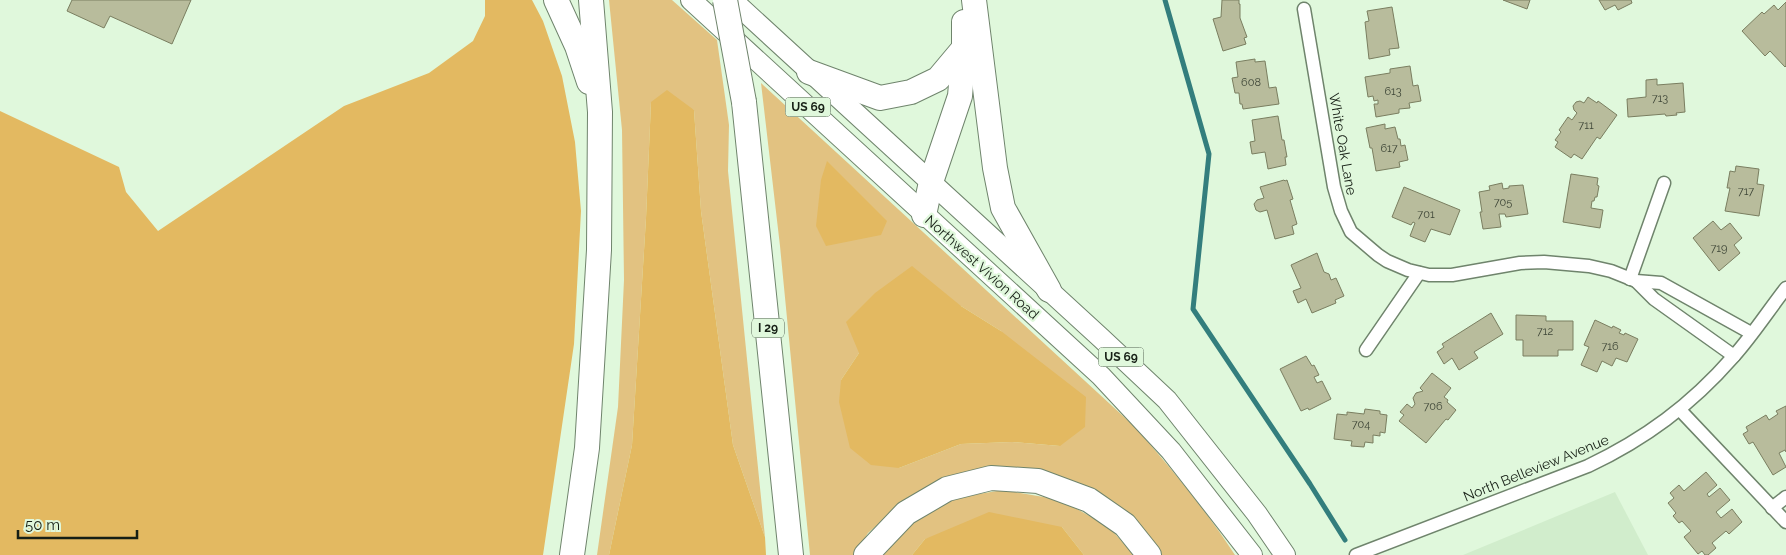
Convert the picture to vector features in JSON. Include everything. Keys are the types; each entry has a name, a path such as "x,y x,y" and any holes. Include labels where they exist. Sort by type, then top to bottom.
{"highway":[{"path":"556,0 577,46 600,112"},
{"path":"572,555 587,448 599,250 600,112 591,0"},
{"name":"I 29","path":"725,0 744,102 792,555"},
{"path":"924,215 931,182 960,96 964,48 963,0"},
{"path":"974,0 994,168 1003,208 1049,290"},
{"path":"809,72 880,98 910,92 938,79 964,48"},
{"path":"866,555 906,513 947,489 991,478 1038,481 1089,500 1125,525 1149,555"}],"main road":[{"name":"Northwest Vivion Road","path":"691,0 1102,376 1171,452 1252,555"},
{"name":"Northwest Vivion Road","path":"732,0 1049,290 1166,400 1257,514 1285,555"}],"street":[{"name":"White Oak Lane","path":"1304,8 1334,187 1341,211 1351,232 1378,255 1397,266 1419,273 1452,275 1520,263 1544,262 1589,266 1633,280 1661,283 1751,333"},
{"path":"1633,280 1664,183"},
{"path":"1366,350 1419,273"},
{"name":"White Oak Lane","path":"1633,280 1654,299 1734,356"},
{"name":"North Belleview Avenue","path":"1356,555 1588,466 1648,434 1700,392 1734,356 1786,288"},
{"path":"1680,410 1786,522"},
{"path":"1772,508 1786,497"}],"shaded area":[{"path":"485,0 532,0 543,21 562,76 575,142 581,211 574,344 543,555 0,555 0,111 119,167 126,192 158,231 344,106 429,73 473,41 485,16"},
{"path":"609,0 672,0 717,40 729,125 728,171 765,537 733,445 701,211 694,110 651,102 632,445 609,555 597,555 618,407 624,280 622,130"},
{"path":"761,83 1135,427 1212,521 1235,555 1161,555 1113,503 952,477 910,496 868,533 855,555 810,555 780,246","holes":["961,306 1001,331 1060,446 1012,442 961,444 899,468 841,380 859,353"]},
{"path":"667,90 694,110 701,211 733,445 765,537 766,555 609,555 632,445 651,102"},
{"path":"827,161 887,221 881,235 826,246 816,226 821,180"},
{"path":"912,266 961,306 1001,331 1086,397 1085,427 1060,446 1012,442 961,444 899,468 871,465 850,448 839,402 841,380 859,353 846,322 875,293"},
{"path":"1003,490 1061,500 1109,527 1134,555 1084,555 1062,527 925,539 912,555 880,555 910,523 931,508 958,499"},
{"path":"1615,492 1648,555 1463,555"},
{"path":"989,512 1062,527 1084,555 912,555 925,539"}],"building":[{"path":"72,0 191,0 172,44 110,16 104,28 67,11"},
{"path":"1222,0 1239,0 1240,18 1247,37 1244,38 1246,44 1223,51 1213,19 1221,17"},
{"path":"1503,0 1530,0 1527,9"},
{"path":"1599,0 1631,0 1632,3 1618,10 1615,5 1605,10"},
{"path":"1786,2 1785,67 1770,51 1765,56 1742,31 1762,12 1764,14 1774,5 1778,10"},
{"path":"1392,7 1399,48 1389,49 1390,55 1369,59 1365,22 1369,21 1367,11"},
{"path":"1255,59 1255,62 1265,61 1269,88 1276,87 1279,104 1243,109 1242,104 1240,104 1239,93 1235,93 1232,78 1238,77 1236,62"},
{"path":"1410,66 1413,86 1418,85 1421,101 1409,103 1410,108 1399,109 1399,113 1376,117 1374,104 1378,104 1378,100 1374,101 1373,96 1368,97 1365,77 1390,73 1390,69"},
{"path":"1657,79 1657,85 1683,83 1685,112 1666,116 1665,114 1628,117 1627,99 1646,97 1646,80"},
{"path":"1588,97 1597,103 1598,101 1617,115 1600,139 1597,137 1582,159 1574,154 1571,158 1555,147 1558,142 1555,140 1568,117 1572,120 1577,113 1573,106 1576,102 1584,103"},
{"path":"1278,116 1287,157 1285,157 1286,165 1268,169 1265,152 1252,154 1250,142 1255,141 1252,120"},
{"path":"1385,124 1385,129 1395,127 1401,146 1405,145 1408,160 1399,162 1400,167 1376,171 1366,128"},
{"path":"1736,166 1759,169 1757,184 1764,185 1759,216 1725,211 1730,188 1727,188 1730,171 1735,172"},
{"path":"1571,174 1598,178 1597,197 1592,201 1591,208 1603,210 1600,228 1563,222"},
{"path":"1287,180 1293,199 1290,200 1297,224 1292,226 1294,234 1275,239 1267,210 1260,212 1256,210 1254,204 1257,200 1264,198 1260,187"},
{"path":"1502,183 1503,189 1509,188 1509,186 1523,185 1528,214 1506,217 1505,214 1499,214 1501,227 1483,229 1479,192 1490,190 1489,186"},
{"path":"1404,187 1460,210 1450,235 1431,229 1425,242 1410,236 1415,223 1413,222 1411,225 1392,217"},
{"path":"1713,221 1721,230 1730,223 1742,238 1734,245 1740,253 1719,271 1693,238"},
{"path":"1317,253 1324,272 1329,274 1331,280 1336,278 1344,296 1335,300 1336,303 1312,313 1306,299 1298,303 1293,291 1301,288 1291,265"},
{"path":"1491,313 1503,334 1474,352 1478,358 1459,370 1452,358 1444,364 1437,352 1444,347 1442,344"},
{"path":"1516,315 1546,316 1546,321 1573,321 1573,350 1558,350 1558,356 1523,356 1523,340 1516,340"},
{"path":"1595,320 1621,330 1619,333 1624,335 1625,333 1638,339 1627,362 1616,358 1612,366 1602,361 1597,372 1581,365 1589,347 1584,345"},
{"path":"1306,356 1312,366 1314,365 1319,375 1314,377 1317,383 1322,381 1331,399 1309,410 1308,408 1301,411 1280,369"},
{"path":"1432,373 1451,388 1444,397 1456,410 1426,443 1399,421 1404,415 1400,412 1407,404 1412,408 1415,404 1413,398 1416,393 1423,391 1420,388"},
{"path":"1786,406 1786,452 1785,450 1779,453 1786,467 1773,475 1753,442 1749,444 1743,434 1748,431 1746,427 1766,415 1769,420 1778,414 1776,411"},
{"path":"1365,409 1380,411 1380,414 1387,415 1385,433 1380,432 1380,436 1373,435 1373,443 1365,442 1364,447 1351,446 1352,441 1334,439 1337,414 1347,415 1347,412 1364,414"},
{"path":"1706,472 1717,485 1707,494 1709,497 1720,488 1730,500 1716,512 1721,518 1732,509 1742,522 1729,534 1726,531 1712,543 1716,548 1708,555 1705,555 1702,551 1698,554 1684,537 1691,531 1682,521 1679,523 1673,516 1676,513 1668,503 1674,498 1670,493 1679,485 1684,491"}],"waterway":[{"path":"1165,0 1209,154 1193,309 1310,484 1345,540"}]}
